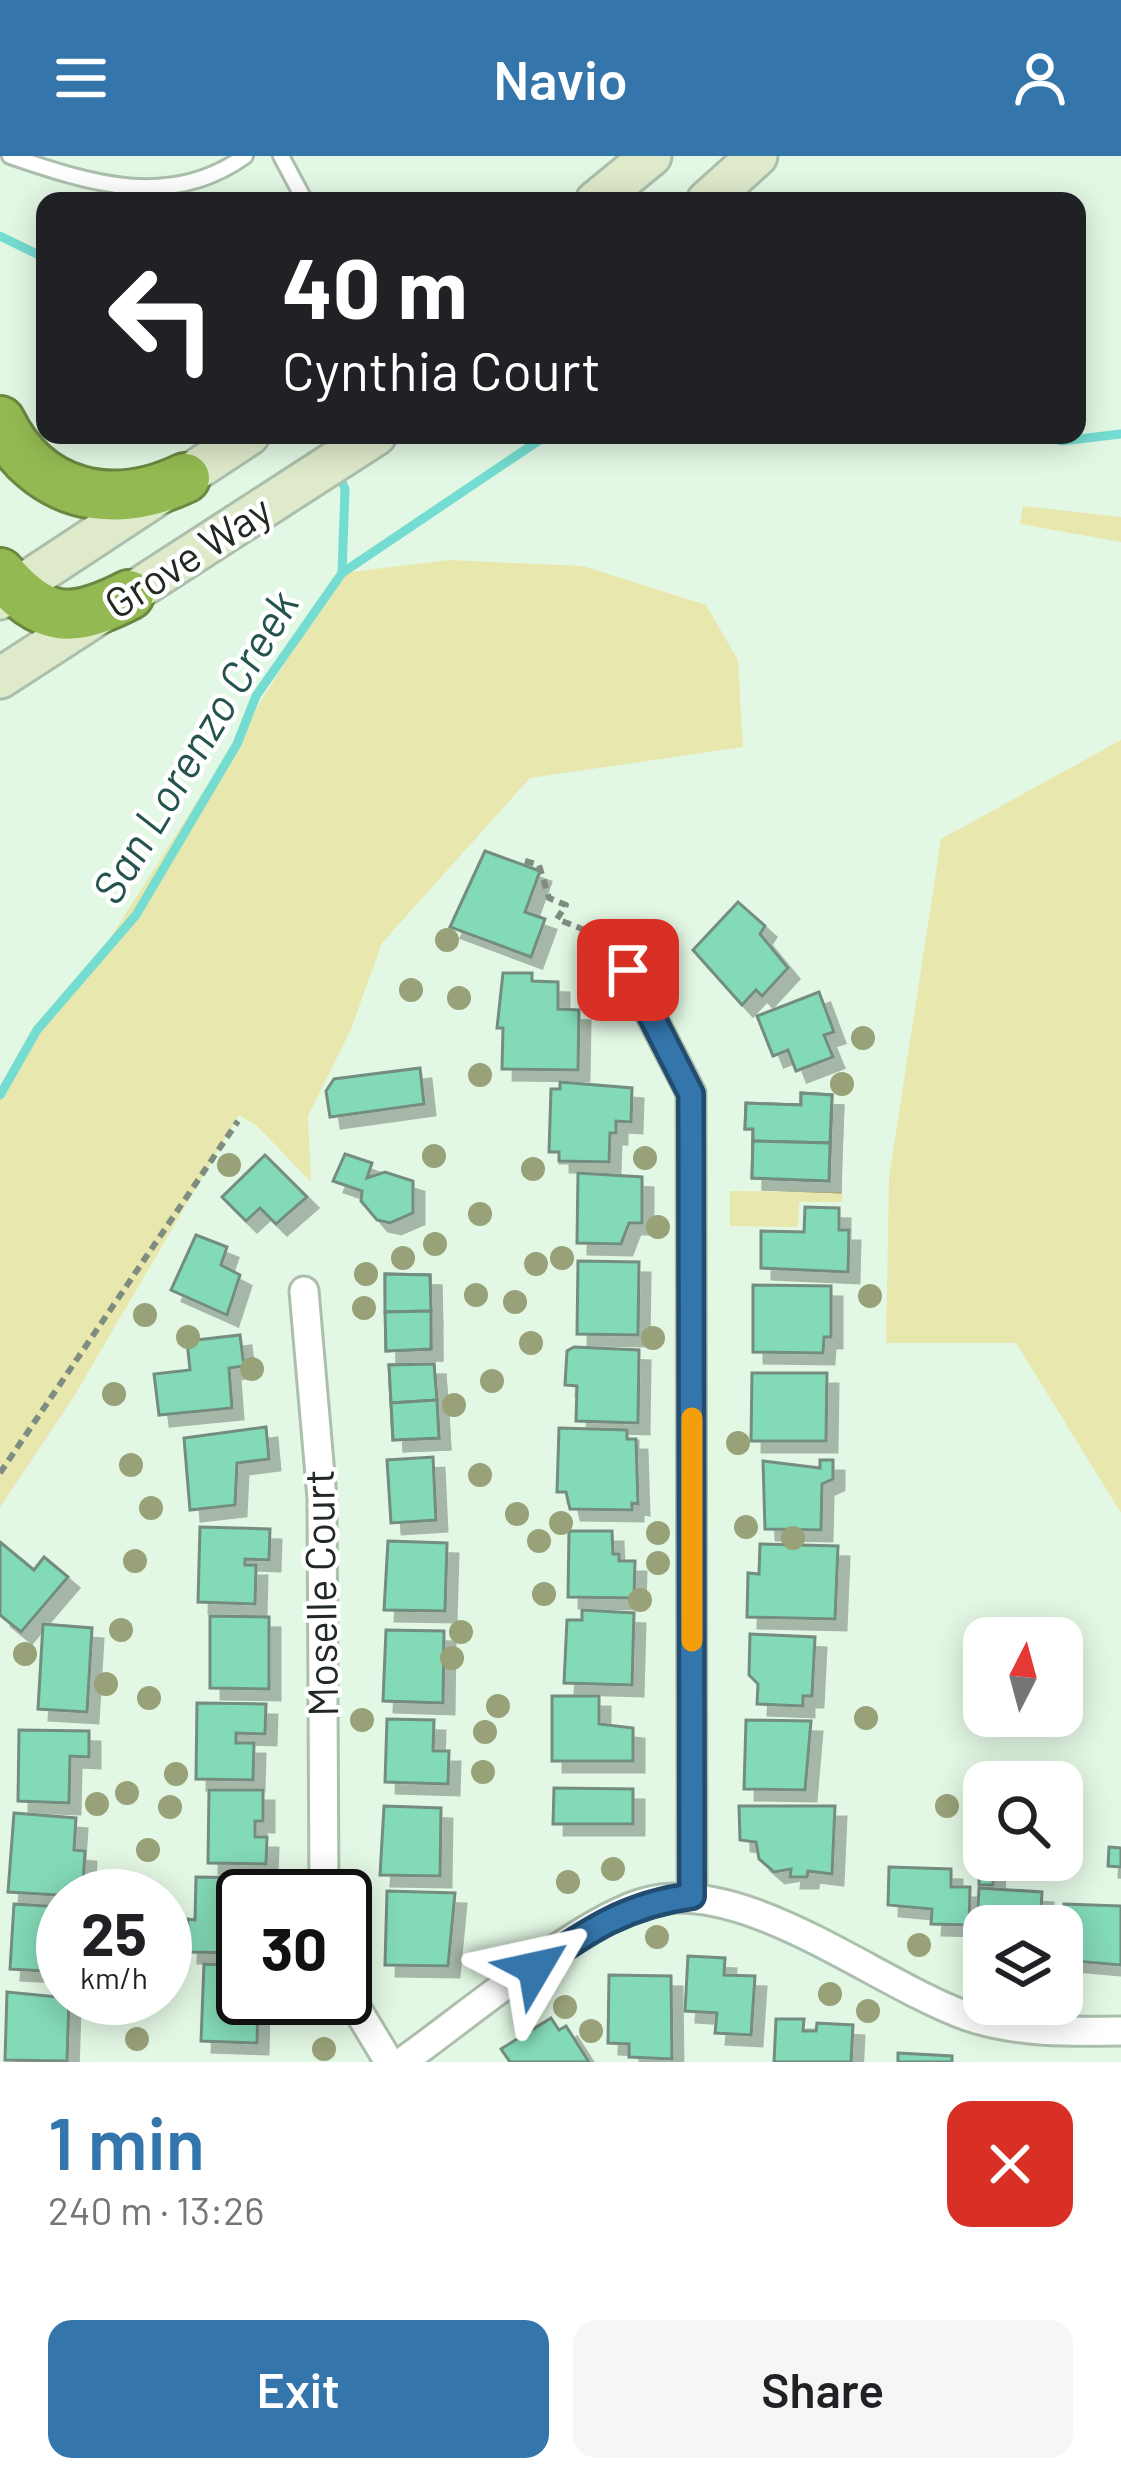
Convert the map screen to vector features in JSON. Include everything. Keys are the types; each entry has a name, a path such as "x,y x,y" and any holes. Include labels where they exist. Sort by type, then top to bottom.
{"highway":[{"path":"0,421 25,460 74,490 122,497 196,470"},
{"path":"5,587 34,606 64,616 96,611 129,595"}],"main road":[{"path":"607,192 651,156"},
{"path":"717,192 758,156"},
{"name":"Grove Way","path":"5,587 235,444"},
{"name":"Grove Way","path":"0,677 362,444"}],"street":[{"path":"628,970 691,1094 692,1896"},
{"name":"Moselle Court","path":"304,1291 322,1498 324,1869"},
{"path":"402,2062 601,1920 645,1902 692,1896 741,1909 969,2017 1051,2033 1121,2031"},
{"path":"367,2025 389,2062"},
{"path":"1051,2033 1051,2062"}],"lane":[{"path":"10,156 87,180 152,190 204,180 245,156"},
{"path":"281,156 300,192"}],"path":[{"path":"525,861 538,865 549,898 566,905 557,920 590,932"},
{"path":"0,1473 238,1121"}],"green space":[{"path":"1023,506 1121,517 1121,542 1020,524"},
{"path":"449,560 583,566 706,605 738,660 743,747 530,778 382,943 351,1029 308,1116 311,1182 257,1126 239,1115 73,1398 0,1507 0,1094 37,1034 83,981 342,573"},
{"path":"1121,740 1121,1513 1016,1343 886,1343 889,1178 941,839"},
{"path":"730,1191 842,1192 842,1202 799,1202 798,1227 730,1226"}],"building":[{"path":"485,851 540,871 525,912 545,919 531,957 450,927"},
{"path":"738,902 765,926 760,934 788,968 762,996 756,990 742,1005 693,950"},
{"path":"503,973 532,973 532,981 558,982 558,1009 579,1010 578,1070 502,1069 503,1028 497,1028"},
{"path":"819,992 834,1032 824,1035 833,1057 796,1071 788,1050 773,1056 757,1016"},
{"path":"420,1068 424,1104 330,1117 326,1091 334,1079"},
{"path":"560,1082 632,1088 631,1122 616,1121 616,1133 610,1133 609,1162 559,1161 559,1152 549,1152 551,1089 560,1089"},
{"path":"801,1093 832,1095 829,1181 752,1178 753,1129 745,1129 746,1103 801,1105"},
{"path":"801,1093 832,1095 830,1143 753,1141 753,1129 745,1129 746,1103 801,1105"},
{"path":"753,1141 830,1143 829,1181 752,1178"},
{"path":"345,1154 372,1163 367,1178 385,1172 413,1181 413,1213 390,1223 377,1220 361,1201 362,1191 333,1181"},
{"path":"265,1155 307,1197 276,1224 260,1208 246,1221 222,1197"},
{"path":"578,1173 642,1177 642,1223 629,1223 621,1244 577,1243"},
{"path":"805,1207 839,1208 839,1230 849,1230 848,1272 761,1268 761,1231 804,1232"},
{"path":"196,1235 227,1247 221,1265 240,1275 227,1315 171,1290"},
{"path":"578,1261 639,1262 638,1335 577,1334"},
{"path":"385,1274 430,1275 431,1349 386,1351"},
{"path":"385,1274 430,1275 431,1311 385,1312"},
{"path":"753,1285 831,1286 831,1337 824,1337 823,1353 753,1352"},
{"path":"431,1311 431,1349 386,1351 385,1312"},
{"path":"240,1335 244,1366 229,1368 232,1408 159,1415 154,1374 190,1370 187,1341"},
{"path":"574,1347 639,1350 638,1423 576,1421 577,1386 565,1385 567,1351"},
{"path":"434,1364 439,1438 393,1440 389,1365"},
{"path":"434,1364 437,1400 391,1403 389,1365"},
{"path":"752,1373 827,1373 826,1441 751,1441"},
{"path":"437,1400 439,1438 393,1440 391,1403"},
{"path":"266,1427 269,1459 237,1463 235,1505 190,1510 184,1438"},
{"path":"559,1428 627,1430 627,1439 636,1439 638,1504 632,1503 632,1510 570,1509 566,1492 557,1492"},
{"path":"433,1457 436,1520 391,1523 387,1460"},
{"path":"820,1460 833,1460 833,1479 822,1484 821,1530 765,1529 763,1461 820,1468"},
{"path":"200,1527 270,1529 269,1560 245,1559 245,1565 256,1565 255,1604 198,1602"},
{"path":"569,1531 612,1531 613,1554 619,1554 619,1561 635,1561 634,1598 568,1597"},
{"path":"388,1541 447,1543 445,1611 384,1610"},
{"path":"0,1542 34,1570 44,1557 68,1577 21,1632 0,1615"},
{"path":"760,1544 838,1546 835,1619 747,1617 748,1573 759,1574"},
{"path":"582,1610 634,1613 632,1685 564,1683 567,1620 582,1620"},
{"path":"210,1616 269,1617 269,1689 210,1688"},
{"path":"43,1624 92,1628 87,1712 38,1709"},
{"path":"386,1630 444,1631 443,1703 383,1701"},
{"path":"750,1634 815,1637 812,1696 803,1696 803,1706 757,1704 758,1684 749,1675"},
{"path":"552,1696 599,1696 599,1724 633,1728 633,1761 552,1761"},
{"path":"197,1703 266,1704 265,1734 236,1733 236,1743 254,1743 253,1780 196,1779"},
{"path":"387,1719 434,1720 433,1751 449,1751 448,1784 385,1782"},
{"path":"746,1720 811,1721 805,1790 744,1789"},
{"path":"19,1730 89,1731 89,1757 70,1756 69,1803 18,1801"},
{"path":"554,1788 633,1789 633,1824 553,1824"},
{"path":"209,1790 263,1790 263,1821 255,1821 255,1837 267,1837 266,1864 208,1863"},
{"path":"384,1806 441,1808 440,1876 380,1875"},
{"path":"739,1806 835,1806 832,1874 808,1871 807,1877 790,1877 791,1869 774,1872 759,1859 756,1842 740,1840"},
{"path":"14,1813 76,1818 74,1850 85,1851 84,1869 36,1869 36,1894 8,1892"},
{"path":"1109,1847 1121,1848 1121,1867 1108,1866"},
{"path":"889,1867 951,1869 951,1887 970,1887 970,1905 963,1905 963,1925 931,1924 932,1909 888,1905"},
{"path":"196,1877 216,1877 216,1953 192,1952"},
{"path":"979,1888 1042,1892 1041,1905 978,1905"},
{"path":"387,1891 455,1893 448,1966 385,1965"},
{"path":"14,1904 36,1905 36,1970 10,1969"},
{"path":"1064,1904 1121,1906 1121,1965 1083,1962 1083,1905"},
{"path":"688,1956 725,1958 724,1975 755,1976 751,2035 715,2033 717,2013 685,2011"},
{"path":"204,1964 216,1965 216,2025 257,2025 257,2043 201,2041"},
{"path":"609,1975 671,1976 672,2059 629,2057 629,2044 608,2043"},
{"path":"7,1992 36,1995 36,2025 68,2025 67,2061 5,2060"},
{"path":"551,2018 559,2030 566,2026 589,2062 510,2062 501,2049"},
{"path":"776,2019 804,2019 803,2031 816,2031 817,2023 853,2025 851,2062 774,2062"},
{"path":"898,2053 952,2056 952,2062 898,2062"}],"waterway":[{"path":"0,236 36,254"},
{"name":"San Lorenzo Creek","path":"1086,438 1121,434"},
{"name":"San Lorenzo Creek","path":"0,1095 37,1030 136,915 237,744 256,696 342,573 534,444"},
{"path":"338,473 345,489 342,573"}],"slow traffic":[{"path":"692,1418 692,1641"}],"route":[{"path":"535,1968 601,1920 645,1902 692,1896 691,1094 628,970"}]}
